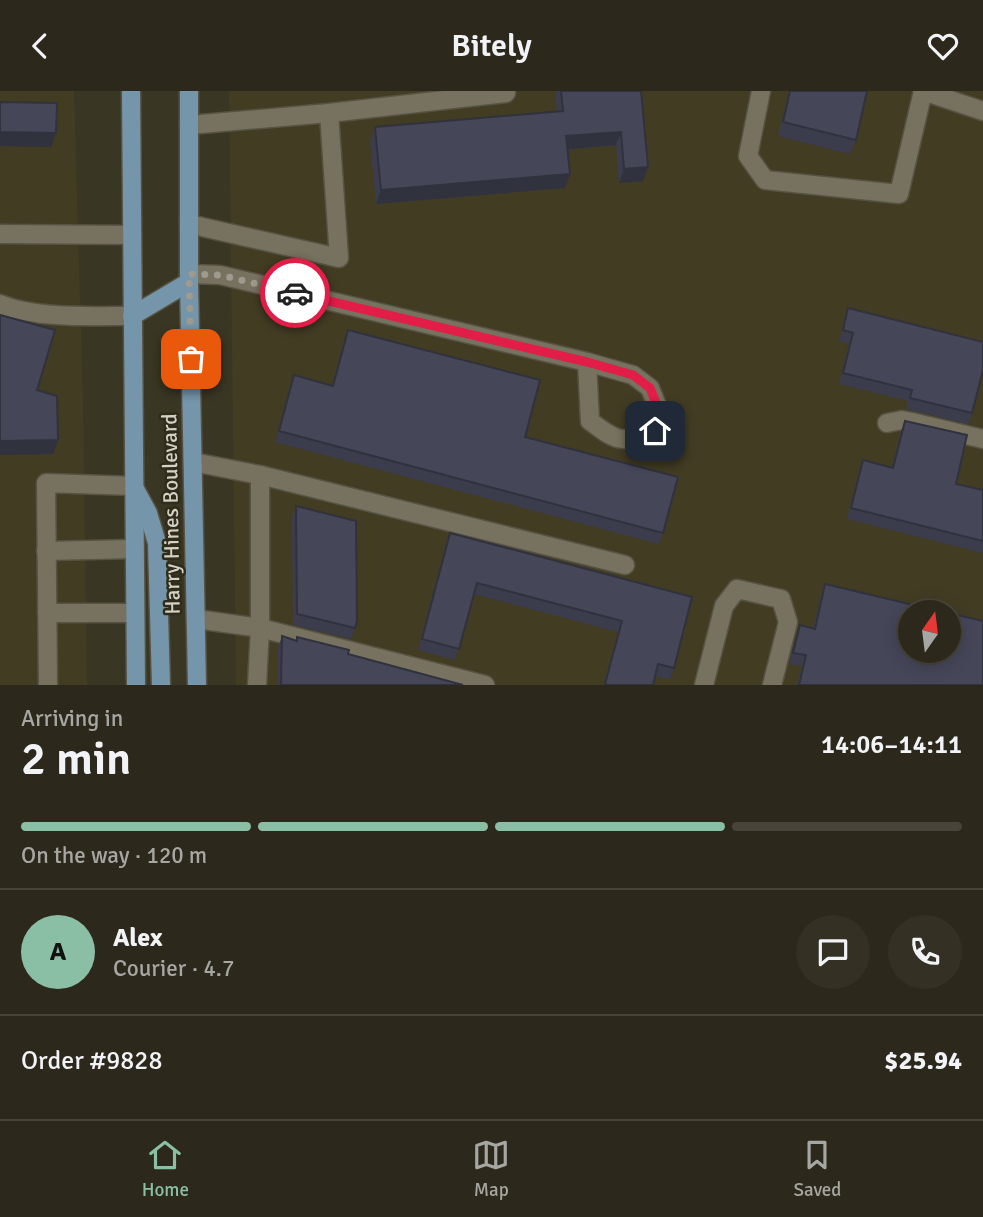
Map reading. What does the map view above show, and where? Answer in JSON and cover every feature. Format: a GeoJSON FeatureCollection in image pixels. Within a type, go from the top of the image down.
{"type":"FeatureCollection","features":[{"type":"Feature","properties":{"kind":"main road","name":"Harry Hines Boulevard"},"geometry":{"type":"LineString","coordinates":[[131,91],[136,685]]}},
{"type":"Feature","properties":{"kind":"main road","name":"Harry Hines Boulevard"},"geometry":{"type":"LineString","coordinates":[[188,91],[197,685]]}},
{"type":"Feature","properties":{"kind":"main road"},"geometry":{"type":"LineString","coordinates":[[132,316],[189,278]]}},
{"type":"Feature","properties":{"kind":"main road"},"geometry":{"type":"LineString","coordinates":[[133,486],[148,513],[157,543],[161,685]]}},
{"type":"Feature","properties":{"kind":"lane"},"geometry":{"type":"LineString","coordinates":[[761,91],[748,156],[765,180],[899,194],[923,91],[983,111]]}},
{"type":"Feature","properties":{"kind":"lane"},"geometry":{"type":"LineString","coordinates":[[189,125],[329,113],[506,93]]}},
{"type":"Feature","properties":{"kind":"lane"},"geometry":{"type":"LineString","coordinates":[[189,223],[339,258],[329,113]]}},
{"type":"Feature","properties":{"kind":"lane"},"geometry":{"type":"LineString","coordinates":[[0,234],[132,235]]}},
{"type":"Feature","properties":{"kind":"lane"},"geometry":{"type":"LineString","coordinates":[[189,278],[220,275],[587,362],[633,375],[650,388],[660,413],[655,431],[635,439],[612,437],[590,421],[587,362]]}},
{"type":"Feature","properties":{"kind":"lane"},"geometry":{"type":"LineString","coordinates":[[0,304],[11,309],[68,316],[132,316]]}},
{"type":"Feature","properties":{"kind":"lane"},"geometry":{"type":"LineString","coordinates":[[887,423],[902,420],[983,439]]}},
{"type":"Feature","properties":{"kind":"lane"},"geometry":{"type":"LineString","coordinates":[[193,462],[260,475],[625,565]]}},
{"type":"Feature","properties":{"kind":"lane"},"geometry":{"type":"LineString","coordinates":[[257,685],[260,628],[260,475]]}},
{"type":"Feature","properties":{"kind":"lane"},"geometry":{"type":"LineString","coordinates":[[48,685],[46,482],[133,486]]}},
{"type":"Feature","properties":{"kind":"lane"},"geometry":{"type":"LineString","coordinates":[[46,551],[134,549]]}},
{"type":"Feature","properties":{"kind":"lane"},"geometry":{"type":"LineString","coordinates":[[704,685],[724,606],[737,589],[782,599],[788,622],[772,685]]}},
{"type":"Feature","properties":{"kind":"lane"},"geometry":{"type":"LineString","coordinates":[[47,613],[135,613]]}},
{"type":"Feature","properties":{"kind":"lane"},"geometry":{"type":"LineString","coordinates":[[196,619],[260,628],[485,685]]}},
{"type":"Feature","properties":{"kind":"shaded area"},"geometry":{"type":"Polygon","coordinates":[[[0,91],[74,91],[83,402],[87,685],[0,685],[0,91]]]}},
{"type":"Feature","properties":{"kind":"shaded area"},"geometry":{"type":"Polygon","coordinates":[[[229,91],[983,91],[983,685],[236,685],[229,91]]]}},
{"type":"Feature","properties":{"kind":"building"},"geometry":{"type":"Polygon","coordinates":[[[561,91],[641,91],[648,167],[624,169],[621,132],[566,136],[570,174],[381,190],[375,127],[563,111],[561,91]]]}},
{"type":"Feature","properties":{"kind":"building"},"geometry":{"type":"Polygon","coordinates":[[[790,91],[867,91],[856,140],[783,122],[790,91]]]}},
{"type":"Feature","properties":{"kind":"building"},"geometry":{"type":"Polygon","coordinates":[[[0,102],[57,103],[56,133],[0,132],[0,102]]]}},
{"type":"Feature","properties":{"kind":"building"},"geometry":{"type":"Polygon","coordinates":[[[848,308],[983,342],[983,370],[972,413],[910,398],[912,390],[843,373],[853,333],[843,330],[848,308]]]}},
{"type":"Feature","properties":{"kind":"building"},"geometry":{"type":"Polygon","coordinates":[[[0,315],[55,330],[37,390],[57,396],[58,440],[0,441],[0,315]]]}},
{"type":"Feature","properties":{"kind":"building"},"geometry":{"type":"Polygon","coordinates":[[[348,330],[540,380],[525,437],[678,477],[663,533],[279,431],[294,375],[333,386],[348,330]]]}},
{"type":"Feature","properties":{"kind":"building"},"geometry":{"type":"Polygon","coordinates":[[[905,421],[967,435],[956,484],[983,490],[983,541],[851,508],[863,460],[893,468],[905,421]]]}},
{"type":"Feature","properties":{"kind":"building"},"geometry":{"type":"Polygon","coordinates":[[[296,506],[356,521],[355,628],[297,614],[296,506]]]}},
{"type":"Feature","properties":{"kind":"building"},"geometry":{"type":"Polygon","coordinates":[[[450,533],[692,597],[674,668],[658,664],[653,685],[605,684],[622,621],[477,583],[459,649],[422,639],[450,533]]]}},
{"type":"Feature","properties":{"kind":"building"},"geometry":{"type":"Polygon","coordinates":[[[825,584],[898,601],[898,663],[961,663],[961,616],[983,621],[983,685],[799,685],[806,655],[793,653],[800,625],[815,629],[825,584]]]}},
{"type":"Feature","properties":{"kind":"building"},"geometry":{"type":"Polygon","coordinates":[[[282,636],[349,650],[348,654],[463,685],[281,685],[282,636]]]}},
{"type":"Feature","properties":{"kind":"way so far"},"geometry":{"type":"LineString","coordinates":[[191,359],[189,274],[220,275],[295,293]]}},
{"type":"Feature","properties":{"kind":"route"},"geometry":{"type":"LineString","coordinates":[[295,293],[633,375],[650,388],[660,413],[655,431]]}}]}
